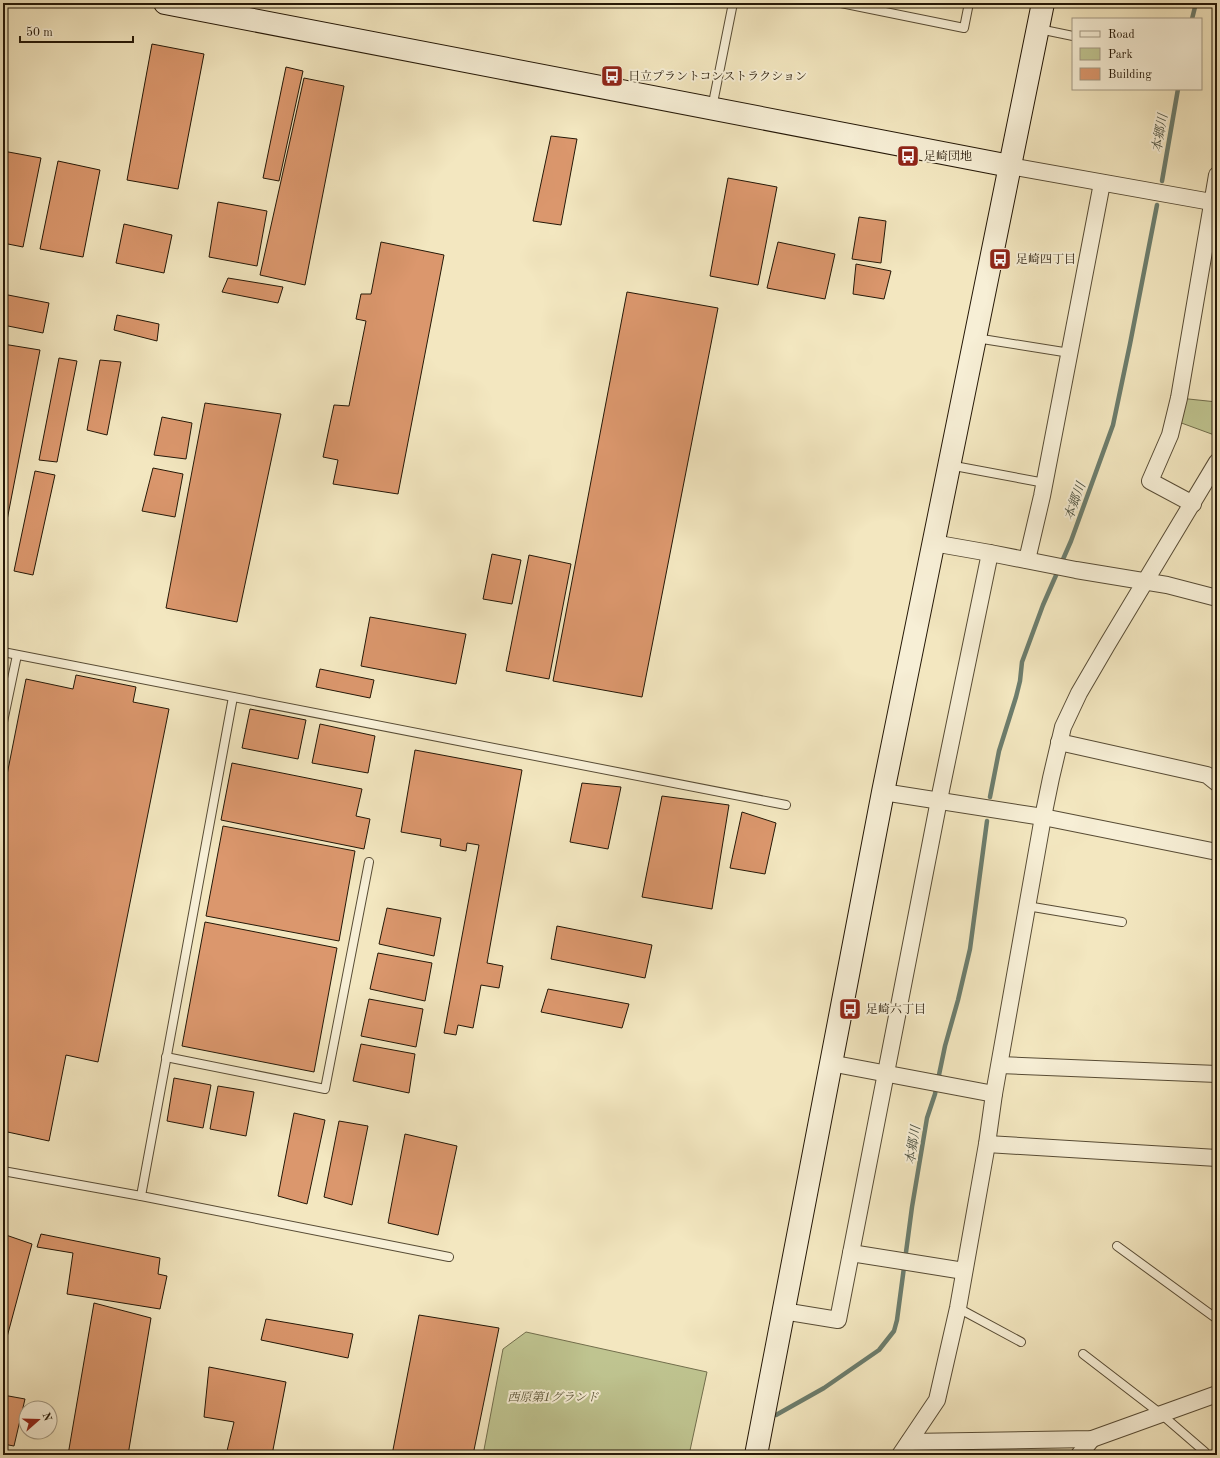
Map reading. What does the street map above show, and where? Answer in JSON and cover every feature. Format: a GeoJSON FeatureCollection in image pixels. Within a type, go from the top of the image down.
{"type":"FeatureCollection","features":[{"type":"Feature","properties":{"kind":"street"},"geometry":{"type":"LineString","coordinates":[[165,3],[1010,166],[1215,203]]}},
{"type":"Feature","properties":{"kind":"street"},"geometry":{"type":"LineString","coordinates":[[756,1455],[782,1311],[932,543],[1043,3]]}},
{"type":"Feature","properties":{"kind":"street"},"geometry":{"type":"LineString","coordinates":[[1193,504],[1150,481],[1170,434],[1179,398],[1215,203],[1217,175]]}},
{"type":"Feature","properties":{"kind":"street"},"geometry":{"type":"LineString","coordinates":[[1027,560],[1045,483],[1102,183]]}},
{"type":"Feature","properties":{"kind":"street"},"geometry":{"type":"LineString","coordinates":[[900,1455],[937,1400],[958,1308],[1043,817],[1063,726],[1079,694],[1217,462]]}},
{"type":"Feature","properties":{"kind":"street"},"geometry":{"type":"LineString","coordinates":[[932,543],[1076,570],[1167,585],[1217,598]]}},
{"type":"Feature","properties":{"kind":"street"},"geometry":{"type":"LineString","coordinates":[[782,1311],[838,1320],[939,800],[990,553]]}},
{"type":"Feature","properties":{"kind":"street"},"geometry":{"type":"LineString","coordinates":[[1059,742],[1207,775],[1217,783]]}},
{"type":"Feature","properties":{"kind":"street"},"geometry":{"type":"LineString","coordinates":[[883,792],[1043,817],[1217,852]]}},
{"type":"Feature","properties":{"kind":"street"},"geometry":{"type":"LineString","coordinates":[[830,1063],[994,1094]]}},
{"type":"Feature","properties":{"kind":"street"},"geometry":{"type":"LineString","coordinates":[[1000,1065],[1217,1074]]}},
{"type":"Feature","properties":{"kind":"street"},"geometry":{"type":"LineString","coordinates":[[987,1144],[1217,1158]]}},
{"type":"Feature","properties":{"kind":"street"},"geometry":{"type":"LineString","coordinates":[[851,1252],[964,1271]]}},
{"type":"Feature","properties":{"kind":"street"},"geometry":{"type":"LineString","coordinates":[[909,1442],[1092,1439],[1217,1394]]}},
{"type":"Feature","properties":{"kind":"street"},"geometry":{"type":"LineString","coordinates":[[1079,1455],[1092,1439]]}},
{"type":"Feature","properties":{"kind":"lane"},"geometry":{"type":"LineString","coordinates":[[712,108],[733,3]]}},
{"type":"Feature","properties":{"kind":"lane"},"geometry":{"type":"LineString","coordinates":[[841,3],[964,28],[969,3]]}},
{"type":"Feature","properties":{"kind":"lane"},"geometry":{"type":"LineString","coordinates":[[1038,29],[1072,36]]}},
{"type":"Feature","properties":{"kind":"lane"},"geometry":{"type":"LineString","coordinates":[[975,338],[1070,353]]}},
{"type":"Feature","properties":{"kind":"lane"},"geometry":{"type":"LineString","coordinates":[[948,465],[1045,483]]}},
{"type":"Feature","properties":{"kind":"lane"},"geometry":{"type":"LineString","coordinates":[[3,652],[786,805]]}},
{"type":"Feature","properties":{"kind":"lane"},"geometry":{"type":"LineString","coordinates":[[3,722],[17,655]]}},
{"type":"Feature","properties":{"kind":"lane"},"geometry":{"type":"LineString","coordinates":[[141,1196],[233,697]]}},
{"type":"Feature","properties":{"kind":"lane"},"geometry":{"type":"LineString","coordinates":[[166,1057],[326,1089],[369,862]]}},
{"type":"Feature","properties":{"kind":"lane"},"geometry":{"type":"LineString","coordinates":[[1027,906],[1122,922]]}},
{"type":"Feature","properties":{"kind":"lane"},"geometry":{"type":"LineString","coordinates":[[3,1171],[141,1196],[449,1257]]}},
{"type":"Feature","properties":{"kind":"lane"},"geometry":{"type":"LineString","coordinates":[[1117,1246],[1217,1319]]}},
{"type":"Feature","properties":{"kind":"lane"},"geometry":{"type":"LineString","coordinates":[[958,1308],[1021,1342]]}},
{"type":"Feature","properties":{"kind":"lane"},"geometry":{"type":"LineString","coordinates":[[1083,1354],[1161,1414],[1205,1452]]}},
{"type":"Feature","properties":{"kind":"green space"},"geometry":{"type":"Polygon","coordinates":[[[1179,398],[1217,402],[1217,436],[1176,421],[1179,398]]]}},
{"type":"Feature","properties":{"kind":"green space","name":"西原第1グランド"},"geometry":{"type":"Polygon","coordinates":[[[526,1332],[707,1372],[689,1455],[483,1455],[503,1349],[526,1332]]]}},
{"type":"Feature","properties":{"kind":"building"},"geometry":{"type":"Polygon","coordinates":[[[152,44],[204,54],[178,189],[127,180],[152,44]]]}},
{"type":"Feature","properties":{"kind":"building"},"geometry":{"type":"Polygon","coordinates":[[[286,67],[303,71],[279,181],[263,178],[286,67]]]}},
{"type":"Feature","properties":{"kind":"building"},"geometry":{"type":"Polygon","coordinates":[[[304,78],[344,86],[305,285],[260,275],[304,78]]]}},
{"type":"Feature","properties":{"kind":"building"},"geometry":{"type":"Polygon","coordinates":[[[551,136],[577,139],[561,225],[533,221],[551,136]]]}},
{"type":"Feature","properties":{"kind":"building"},"geometry":{"type":"Polygon","coordinates":[[[3,151],[41,158],[23,247],[3,243],[3,151]]]}},
{"type":"Feature","properties":{"kind":"building"},"geometry":{"type":"Polygon","coordinates":[[[58,161],[100,170],[83,257],[40,249],[58,161]]]}},
{"type":"Feature","properties":{"kind":"building"},"geometry":{"type":"Polygon","coordinates":[[[728,178],[777,187],[758,285],[710,276],[728,178]]]}},
{"type":"Feature","properties":{"kind":"building"},"geometry":{"type":"Polygon","coordinates":[[[218,202],[267,211],[257,266],[209,257],[218,202]]]}},
{"type":"Feature","properties":{"kind":"building"},"geometry":{"type":"Polygon","coordinates":[[[859,217],[886,221],[881,263],[852,259],[859,217]]]}},
{"type":"Feature","properties":{"kind":"building"},"geometry":{"type":"Polygon","coordinates":[[[124,224],[172,235],[164,273],[116,263],[124,224]]]}},
{"type":"Feature","properties":{"kind":"building"},"geometry":{"type":"Polygon","coordinates":[[[381,242],[444,255],[398,494],[333,484],[338,460],[323,457],[334,405],[349,406],[366,321],[356,319],[361,294],[371,294],[381,242]]]}},
{"type":"Feature","properties":{"kind":"building"},"geometry":{"type":"Polygon","coordinates":[[[778,242],[835,254],[825,299],[767,288],[778,242]]]}},
{"type":"Feature","properties":{"kind":"building"},"geometry":{"type":"Polygon","coordinates":[[[856,264],[891,271],[884,299],[853,294],[856,264]]]}},
{"type":"Feature","properties":{"kind":"building"},"geometry":{"type":"Polygon","coordinates":[[[228,278],[283,287],[278,303],[222,292],[228,278]]]}},
{"type":"Feature","properties":{"kind":"building"},"geometry":{"type":"Polygon","coordinates":[[[627,292],[718,308],[642,697],[553,681],[627,292]]]}},
{"type":"Feature","properties":{"kind":"building"},"geometry":{"type":"Polygon","coordinates":[[[3,294],[49,303],[43,333],[3,325],[3,294]]]}},
{"type":"Feature","properties":{"kind":"building"},"geometry":{"type":"Polygon","coordinates":[[[117,315],[159,324],[157,341],[114,330],[117,315]]]}},
{"type":"Feature","properties":{"kind":"building"},"geometry":{"type":"Polygon","coordinates":[[[3,344],[40,350],[3,541],[3,344]]]}},
{"type":"Feature","properties":{"kind":"building"},"geometry":{"type":"Polygon","coordinates":[[[59,358],[77,361],[57,462],[39,460],[59,358]]]}},
{"type":"Feature","properties":{"kind":"building"},"geometry":{"type":"Polygon","coordinates":[[[100,360],[121,362],[107,435],[87,430],[100,360]]]}},
{"type":"Feature","properties":{"kind":"building"},"geometry":{"type":"Polygon","coordinates":[[[205,403],[281,414],[237,622],[166,608],[205,403]]]}},
{"type":"Feature","properties":{"kind":"building"},"geometry":{"type":"Polygon","coordinates":[[[162,417],[192,423],[186,459],[154,455],[162,417]]]}},
{"type":"Feature","properties":{"kind":"building"},"geometry":{"type":"Polygon","coordinates":[[[153,468],[183,474],[175,517],[142,511],[153,468]]]}},
{"type":"Feature","properties":{"kind":"building"},"geometry":{"type":"Polygon","coordinates":[[[35,471],[55,475],[33,575],[14,571],[35,471]]]}},
{"type":"Feature","properties":{"kind":"building"},"geometry":{"type":"Polygon","coordinates":[[[492,554],[521,560],[512,604],[483,599],[492,554]]]}},
{"type":"Feature","properties":{"kind":"building"},"geometry":{"type":"Polygon","coordinates":[[[529,555],[571,564],[549,679],[506,671],[529,555]]]}},
{"type":"Feature","properties":{"kind":"building"},"geometry":{"type":"Polygon","coordinates":[[[370,617],[466,634],[456,684],[361,666],[370,617]]]}},
{"type":"Feature","properties":{"kind":"building"},"geometry":{"type":"Polygon","coordinates":[[[320,669],[374,680],[370,698],[316,687],[320,669]]]}},
{"type":"Feature","properties":{"kind":"building"},"geometry":{"type":"Polygon","coordinates":[[[76,675],[136,687],[133,702],[169,709],[98,1062],[66,1055],[49,1141],[3,1131],[3,795],[26,679],[73,689],[76,675]]]}},
{"type":"Feature","properties":{"kind":"building"},"geometry":{"type":"Polygon","coordinates":[[[250,709],[306,720],[298,759],[242,748],[250,709]]]}},
{"type":"Feature","properties":{"kind":"building"},"geometry":{"type":"Polygon","coordinates":[[[320,724],[375,736],[368,773],[312,763],[320,724]]]}},
{"type":"Feature","properties":{"kind":"building"},"geometry":{"type":"Polygon","coordinates":[[[415,750],[522,770],[487,963],[503,966],[499,988],[481,985],[473,1028],[458,1025],[456,1035],[444,1033],[479,845],[467,843],[466,851],[440,846],[441,839],[401,832],[415,750]]]}},
{"type":"Feature","properties":{"kind":"building"},"geometry":{"type":"Polygon","coordinates":[[[232,763],[362,789],[356,816],[370,819],[364,849],[221,820],[232,763]]]}},
{"type":"Feature","properties":{"kind":"building"},"geometry":{"type":"Polygon","coordinates":[[[582,783],[621,787],[608,849],[570,842],[582,783]]]}},
{"type":"Feature","properties":{"kind":"building"},"geometry":{"type":"Polygon","coordinates":[[[662,796],[729,805],[712,909],[642,897],[662,796]]]}},
{"type":"Feature","properties":{"kind":"building"},"geometry":{"type":"Polygon","coordinates":[[[742,812],[776,823],[765,874],[730,868],[742,812]]]}},
{"type":"Feature","properties":{"kind":"building"},"geometry":{"type":"Polygon","coordinates":[[[223,826],[355,851],[339,941],[206,916],[223,826]]]}},
{"type":"Feature","properties":{"kind":"building"},"geometry":{"type":"Polygon","coordinates":[[[387,908],[441,918],[434,956],[379,944],[387,908]]]}},
{"type":"Feature","properties":{"kind":"building"},"geometry":{"type":"Polygon","coordinates":[[[205,922],[337,948],[314,1072],[182,1046],[205,922]]]}},
{"type":"Feature","properties":{"kind":"building"},"geometry":{"type":"Polygon","coordinates":[[[557,926],[652,945],[645,978],[551,959],[557,926]]]}},
{"type":"Feature","properties":{"kind":"building"},"geometry":{"type":"Polygon","coordinates":[[[378,953],[432,963],[425,1001],[370,989],[378,953]]]}},
{"type":"Feature","properties":{"kind":"building"},"geometry":{"type":"Polygon","coordinates":[[[548,989],[629,1004],[622,1028],[541,1012],[548,989]]]}},
{"type":"Feature","properties":{"kind":"building"},"geometry":{"type":"Polygon","coordinates":[[[369,999],[423,1009],[416,1047],[361,1036],[369,999]]]}},
{"type":"Feature","properties":{"kind":"building"},"geometry":{"type":"Polygon","coordinates":[[[361,1044],[415,1054],[409,1093],[353,1081],[361,1044]]]}},
{"type":"Feature","properties":{"kind":"building"},"geometry":{"type":"Polygon","coordinates":[[[174,1078],[211,1085],[203,1128],[167,1121],[174,1078]]]}},
{"type":"Feature","properties":{"kind":"building"},"geometry":{"type":"Polygon","coordinates":[[[218,1086],[254,1092],[246,1136],[210,1129],[218,1086]]]}},
{"type":"Feature","properties":{"kind":"building"},"geometry":{"type":"Polygon","coordinates":[[[294,1113],[325,1120],[307,1204],[278,1196],[294,1113]]]}},
{"type":"Feature","properties":{"kind":"building"},"geometry":{"type":"Polygon","coordinates":[[[339,1121],[368,1126],[352,1205],[324,1197],[339,1121]]]}},
{"type":"Feature","properties":{"kind":"building"},"geometry":{"type":"Polygon","coordinates":[[[405,1134],[457,1146],[438,1235],[388,1223],[405,1134]]]}},
{"type":"Feature","properties":{"kind":"building"},"geometry":{"type":"Polygon","coordinates":[[[3,1234],[32,1244],[3,1352],[3,1234]]]}},
{"type":"Feature","properties":{"kind":"building"},"geometry":{"type":"Polygon","coordinates":[[[41,1234],[160,1258],[158,1274],[167,1276],[160,1309],[67,1294],[73,1253],[37,1247],[41,1234]]]}},
{"type":"Feature","properties":{"kind":"building"},"geometry":{"type":"Polygon","coordinates":[[[94,1303],[151,1318],[128,1455],[68,1455],[94,1303]]]}},
{"type":"Feature","properties":{"kind":"building"},"geometry":{"type":"Polygon","coordinates":[[[419,1315],[499,1328],[473,1455],[392,1455],[419,1315]]]}},
{"type":"Feature","properties":{"kind":"building"},"geometry":{"type":"Polygon","coordinates":[[[266,1319],[353,1334],[348,1358],[261,1340],[266,1319]]]}},
{"type":"Feature","properties":{"kind":"building"},"geometry":{"type":"Polygon","coordinates":[[[209,1367],[286,1382],[272,1455],[226,1455],[234,1422],[204,1417],[209,1367]]]}},
{"type":"Feature","properties":{"kind":"building"},"geometry":{"type":"Polygon","coordinates":[[[3,1395],[25,1399],[18,1400],[18,1429],[14,1446],[3,1444],[3,1395]]]}},
{"type":"Feature","properties":{"kind":"waterway","name":"本郷川"},"geometry":{"type":"LineString","coordinates":[[1192,18],[1196,3]]}},
{"type":"Feature","properties":{"kind":"waterway","name":"本郷川"},"geometry":{"type":"LineString","coordinates":[[1162,181],[1178,90]]}},
{"type":"Feature","properties":{"kind":"waterway","name":"本郷川"},"geometry":{"type":"LineString","coordinates":[[990,797],[999,751],[1020,681],[1022,662],[1043,605],[1071,541],[1113,425],[1157,205]]}},
{"type":"Feature","properties":{"kind":"waterway","name":"本郷川"},"geometry":{"type":"LineString","coordinates":[[776,1415],[824,1388],[879,1350],[894,1331],[897,1320],[912,1207],[927,1118],[935,1094],[945,1046],[970,949],[987,821]]}},
{"type":"Feature","properties":{"kind":"place","name":"日立プラントコンストラクション"},"geometry":{"type":"Point","coordinates":[612,76]}},
{"type":"Feature","properties":{"kind":"place","name":"足崎団地"},"geometry":{"type":"Point","coordinates":[908,156]}},
{"type":"Feature","properties":{"kind":"place","name":"足崎四丁目"},"geometry":{"type":"Point","coordinates":[1000,259]}},
{"type":"Feature","properties":{"kind":"place","name":"足崎六丁目"},"geometry":{"type":"Point","coordinates":[850,1009]}}]}
